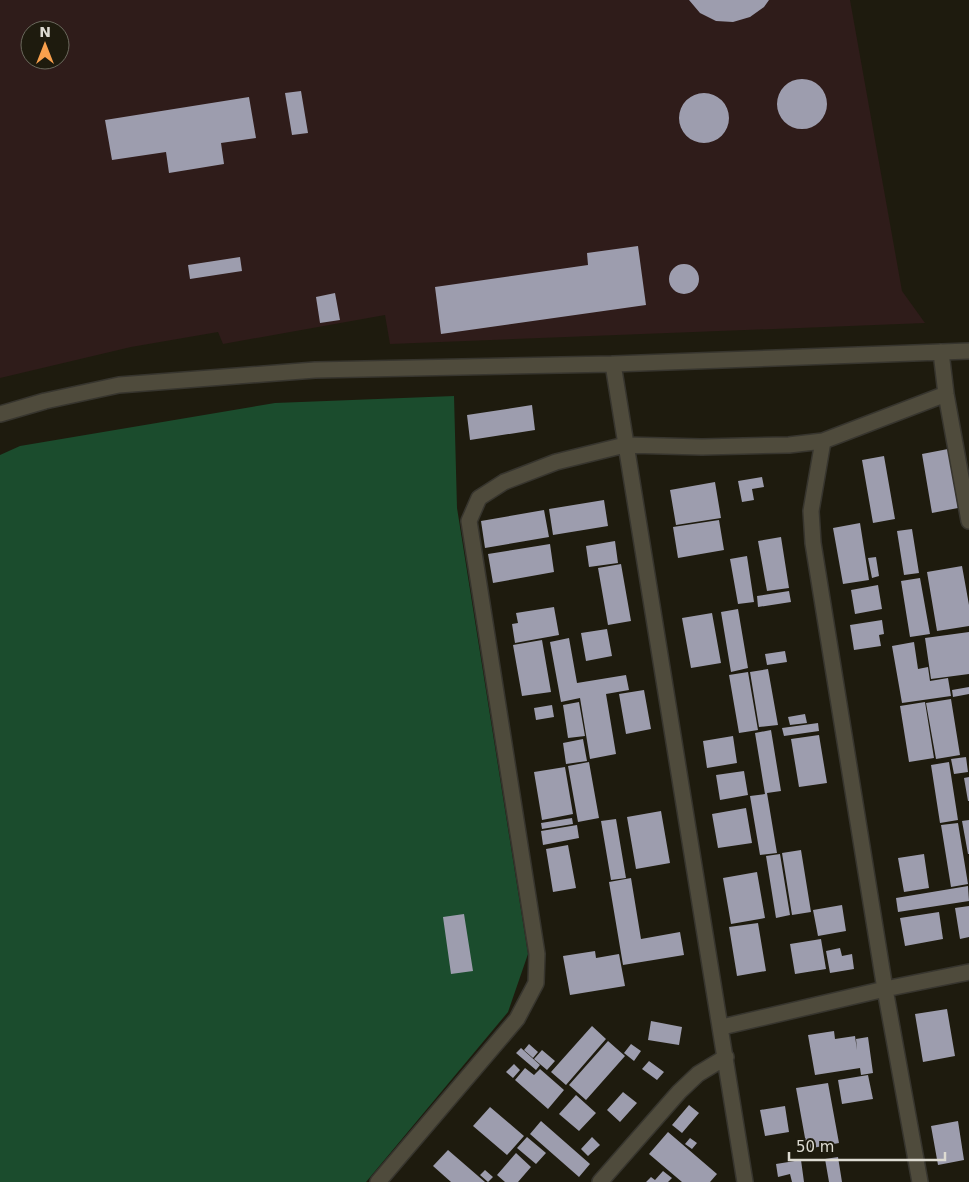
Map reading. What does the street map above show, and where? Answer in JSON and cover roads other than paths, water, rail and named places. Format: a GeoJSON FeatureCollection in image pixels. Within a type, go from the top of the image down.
{"type":"FeatureCollection","features":[{"type":"Feature","properties":{"kind":"street"},"geometry":{"type":"LineString","coordinates":[[0,414],[45,401],[119,385],[356,368],[613,364],[969,351]]}},
{"type":"Feature","properties":{"kind":"street"},"geometry":{"type":"LineString","coordinates":[[941,352],[946,394],[969,521]]}},
{"type":"Feature","properties":{"kind":"street"},"geometry":{"type":"LineString","coordinates":[[613,364],[722,1027],[745,1182]]}},
{"type":"Feature","properties":{"kind":"street"},"geometry":{"type":"LineString","coordinates":[[378,1182],[517,1019],[536,983],[538,954],[469,521],[479,498],[504,482],[556,462],[625,445],[702,447],[823,441],[946,394]]}},
{"type":"Feature","properties":{"kind":"street"},"geometry":{"type":"LineString","coordinates":[[823,441],[811,511],[813,543],[885,989],[920,1182]]}},
{"type":"Feature","properties":{"kind":"street"},"geometry":{"type":"LineString","coordinates":[[722,1027],[885,989],[969,972]]}},
{"type":"Feature","properties":{"kind":"street"},"geometry":{"type":"LineString","coordinates":[[600,1182],[679,1092],[698,1074],[726,1057]]}}]}
